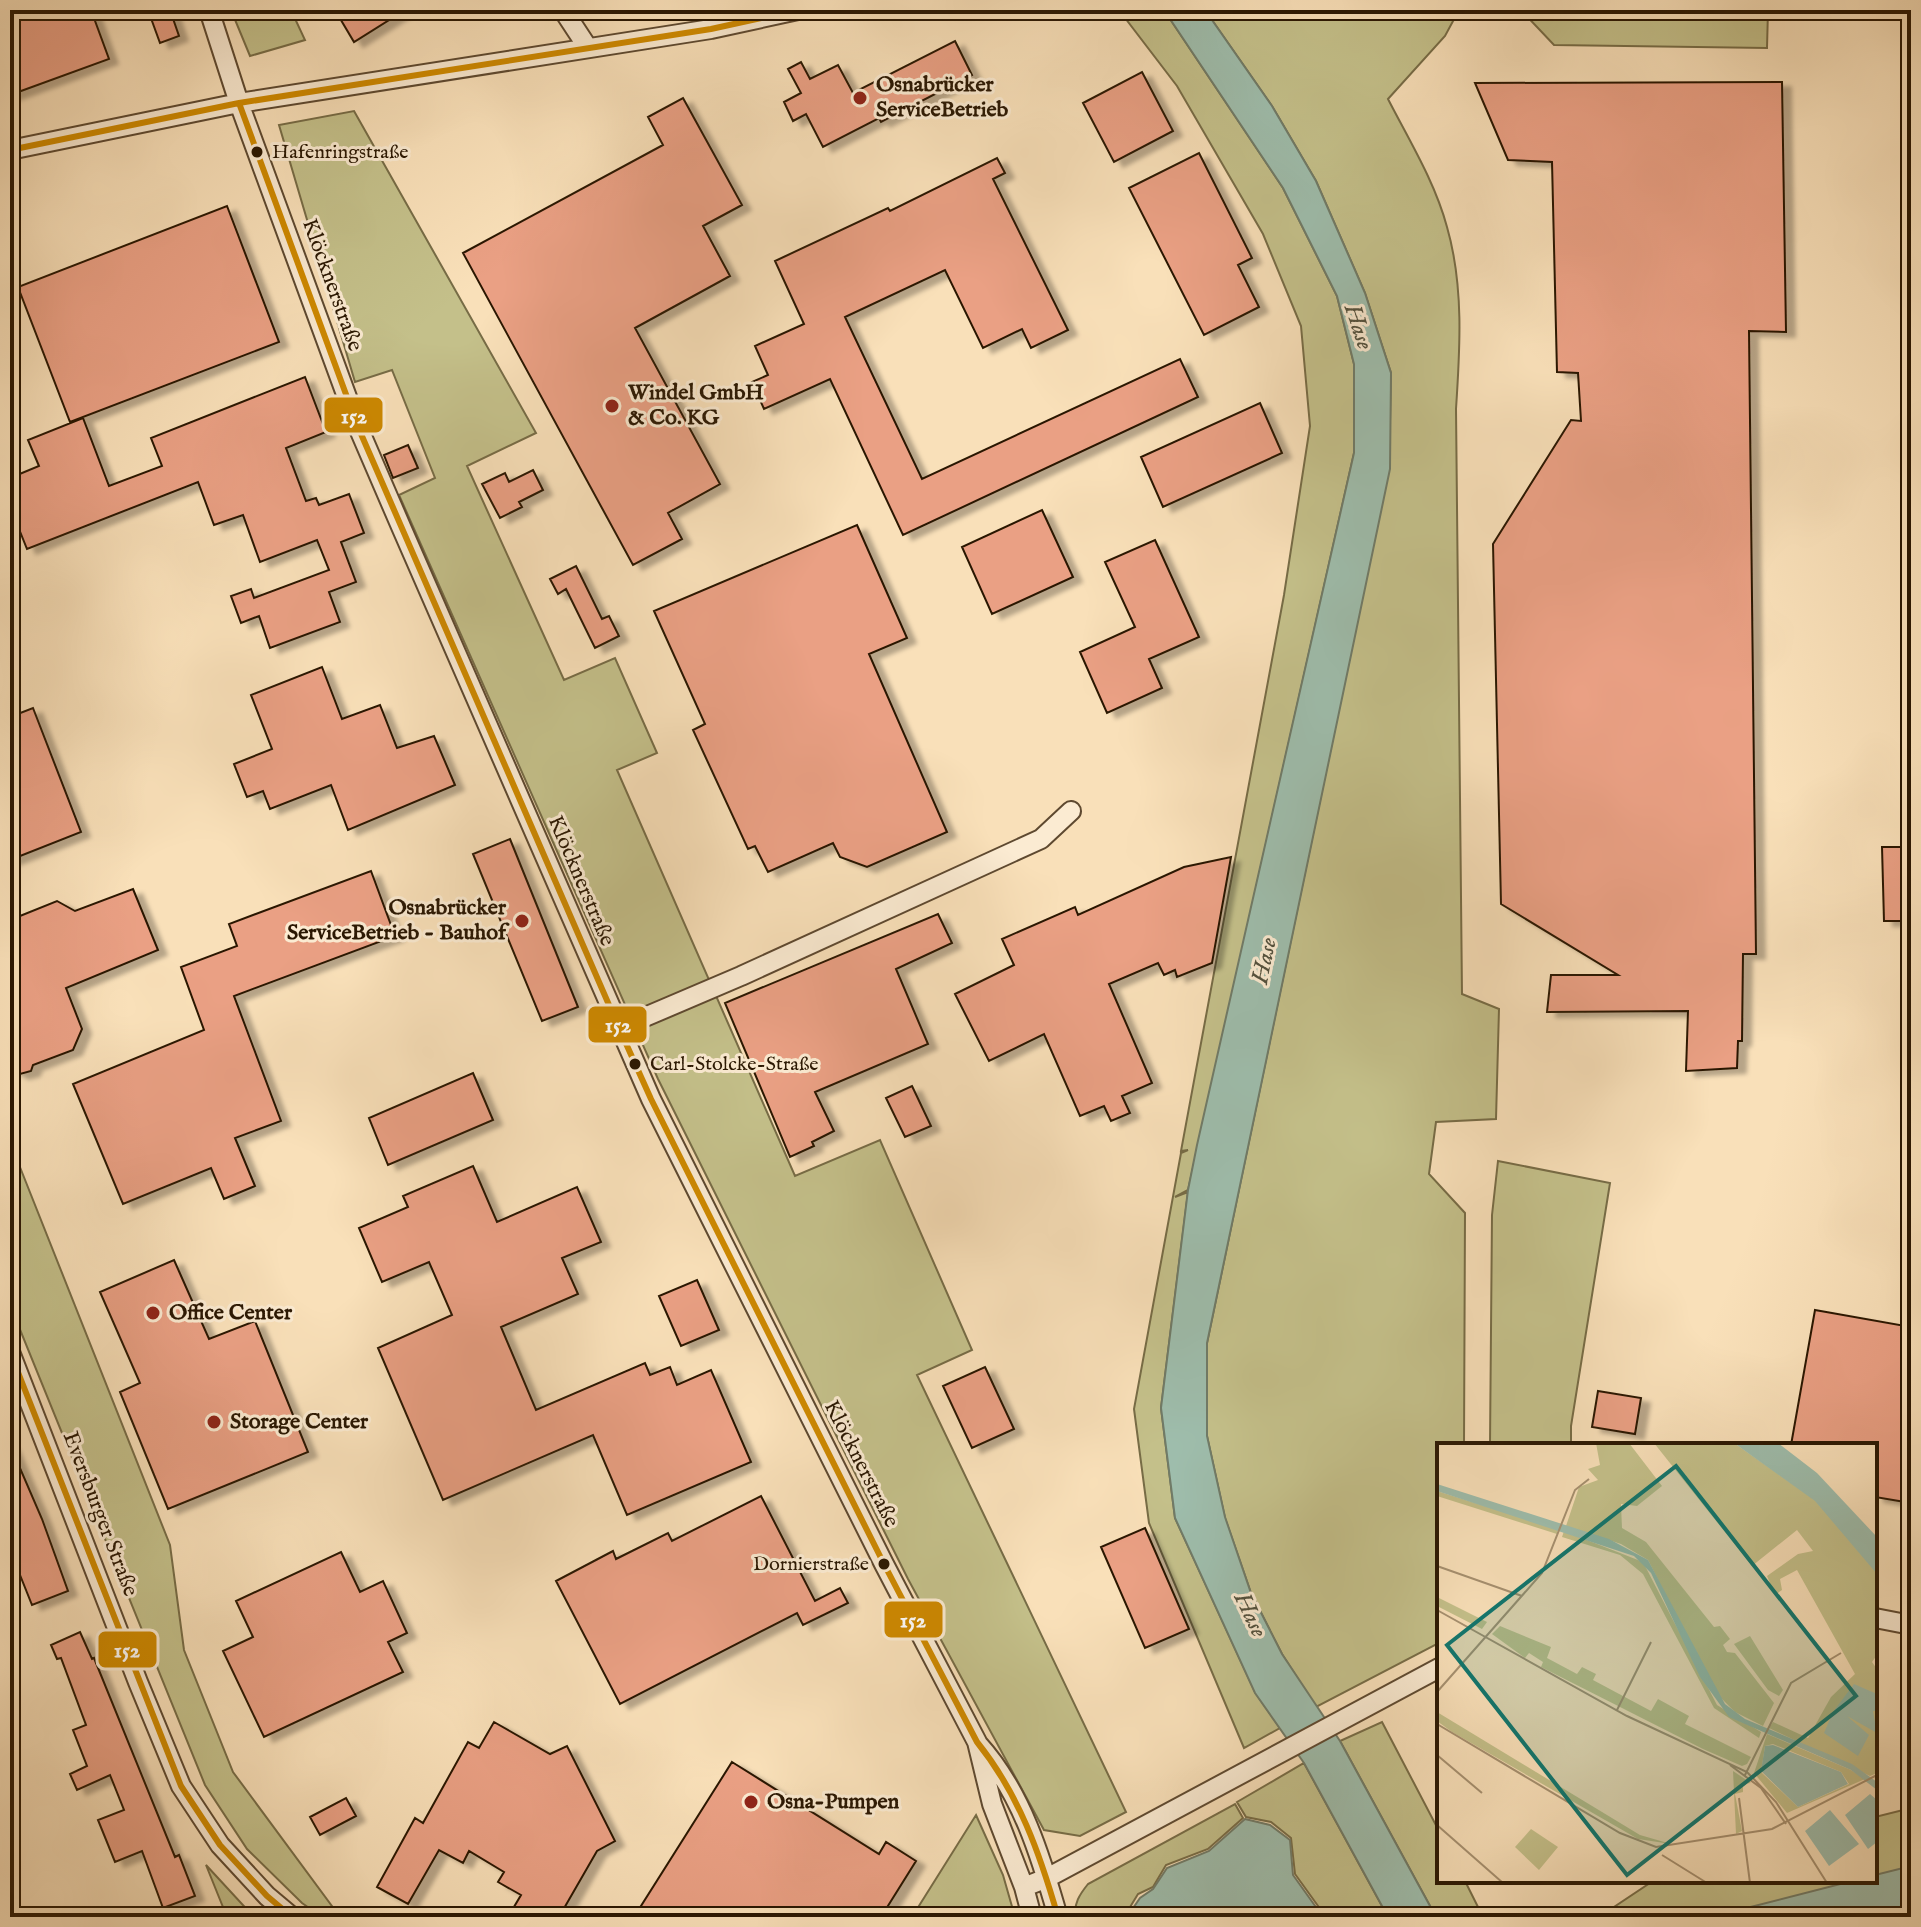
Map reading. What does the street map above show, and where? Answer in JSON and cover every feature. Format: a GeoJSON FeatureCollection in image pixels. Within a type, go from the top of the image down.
{"type":"FeatureCollection","features":[{"type":"Feature","properties":{"kind":"street","name":"Klöcknerstraße"},"geometry":{"type":"LineString","coordinates":[[209,10],[239,103],[358,427],[619,1028],[651,1099],[812,1422],[977,1742],[995,1763],[1022,1813],[1058,1917]]}},
{"type":"Feature","properties":{"kind":"street"},"geometry":{"type":"LineString","coordinates":[[563,10],[588,48]]}},
{"type":"Feature","properties":{"kind":"street"},"geometry":{"type":"LineString","coordinates":[[10,150],[239,103],[711,29],[798,10]]}},
{"type":"Feature","properties":{"kind":"street"},"geometry":{"type":"LineString","coordinates":[[619,1028],[741,976],[1041,839],[1071,811]]}},
{"type":"Feature","properties":{"kind":"street","name":"Eversburger Straße"},"geometry":{"type":"LineString","coordinates":[[10,1352],[181,1786],[220,1845],[267,1896],[292,1917]]}},
{"type":"Feature","properties":{"kind":"street"},"geometry":{"type":"LineString","coordinates":[[1877,1618],[1911,1625]]}},
{"type":"Feature","properties":{"kind":"street"},"geometry":{"type":"LineString","coordinates":[[1024,1887],[1047,1878],[1437,1669]]}},
{"type":"Feature","properties":{"kind":"street","name":"Klöcknerstraße"},"geometry":{"type":"LineString","coordinates":[[977,1742],[992,1804],[1024,1887],[1032,1917]]}},
{"type":"Feature","properties":{"kind":"shaded area"},"geometry":{"type":"Polygon","coordinates":[[[231,10],[291,10],[305,40],[250,56],[231,10]]]}},
{"type":"Feature","properties":{"kind":"shaded area"},"geometry":{"type":"Polygon","coordinates":[[[1119,10],[1164,10],[1283,188],[1337,296],[1354,364],[1354,453],[1188,1190],[1175,1197],[1188,1192],[1161,1408],[1175,1518],[1255,1692],[1280,1728],[1244,1748],[1149,1523],[1134,1409],[1181,1153],[1188,1150],[1181,1151],[1284,595],[1310,426],[1301,326],[1263,234],[1177,86],[1119,10]]]}},
{"type":"Feature","properties":{"kind":"shaded area"},"geometry":{"type":"Polygon","coordinates":[[[1205,10],[1459,10],[1445,36],[1388,99],[1436,194],[1447,227],[1456,272],[1459,318],[1456,409],[1462,994],[1499,1009],[1496,1119],[1436,1122],[1429,1174],[1465,1213],[1464,1443],[1437,1443],[1437,1644],[1316,1707],[1282,1654],[1251,1593],[1225,1518],[1207,1436],[1207,1343],[1389,469],[1391,373],[1365,293],[1316,181],[1272,106],[1205,10]]]}},
{"type":"Feature","properties":{"kind":"shaded area"},"geometry":{"type":"Polygon","coordinates":[[[1521,10],[1768,10],[1767,48],[1554,45],[1521,10]]]}},
{"type":"Feature","properties":{"kind":"shaded area"},"geometry":{"type":"Polygon","coordinates":[[[1901,10],[1911,10],[1911,827],[1905,827],[1901,10]]]}},
{"type":"Feature","properties":{"kind":"shaded area"},"geometry":{"type":"Polygon","coordinates":[[[354,111],[536,433],[467,466],[564,680],[615,658],[657,753],[617,770],[795,1176],[880,1140],[972,1350],[917,1375],[1126,1812],[1080,1836],[1044,1830],[908,1579],[658,1079],[399,495],[435,478],[392,370],[355,382],[279,125],[354,111]]]}},
{"type":"Feature","properties":{"kind":"shaded area"},"geometry":{"type":"Polygon","coordinates":[[[10,1142],[170,1545],[184,1650],[233,1772],[340,1917],[322,1917],[302,1903],[247,1849],[205,1785],[10,1305],[10,1142]]]}},
{"type":"Feature","properties":{"kind":"shaded area"},"geometry":{"type":"Polygon","coordinates":[[[1498,1161],[1610,1183],[1571,1426],[1571,1443],[1490,1443],[1492,1215],[1498,1161]]]}},
{"type":"Feature","properties":{"kind":"shaded area"},"geometry":{"type":"Polygon","coordinates":[[[1382,1722],[1437,1827],[1437,1883],[1466,1883],[1483,1917],[1436,1917],[1340,1741],[1382,1722]]]}},
{"type":"Feature","properties":{"kind":"shaded area"},"geometry":{"type":"Polygon","coordinates":[[[1304,1763],[1388,1917],[1326,1917],[1295,1874],[1291,1838],[1271,1822],[1246,1817],[1237,1802],[1304,1763]]]}},
{"type":"Feature","properties":{"kind":"shaded area"},"geometry":{"type":"Polygon","coordinates":[[[1235,1804],[1243,1818],[1208,1849],[1166,1865],[1153,1887],[1138,1894],[1124,1917],[1076,1917],[1076,1903],[1088,1884],[1235,1804]]]}},
{"type":"Feature","properties":{"kind":"shaded area"},"geometry":{"type":"Polygon","coordinates":[[[1911,1808],[1911,1917],[1599,1917],[1650,1883],[1877,1883],[1877,1816],[1911,1808]]]}},
{"type":"Feature","properties":{"kind":"shaded area"},"geometry":{"type":"Polygon","coordinates":[[[976,1815],[1003,1875],[1015,1917],[912,1917],[976,1815]]]}},
{"type":"Feature","properties":{"kind":"shaded area"},"geometry":{"type":"Polygon","coordinates":[[[206,1865],[254,1917],[227,1917],[206,1865]]]}},
{"type":"Feature","properties":{"kind":"water","name":"Hase"},"geometry":{"type":"Polygon","coordinates":[[[1164,10],[1205,10],[1272,106],[1316,181],[1365,293],[1391,373],[1390,469],[1207,1343],[1207,1436],[1225,1517],[1251,1593],[1282,1654],[1340,1741],[1436,1917],[1388,1917],[1304,1763],[1255,1693],[1175,1518],[1161,1408],[1188,1190],[1354,453],[1354,364],[1337,296],[1283,188],[1164,10]]]}},
{"type":"Feature","properties":{"kind":"water"},"geometry":{"type":"Polygon","coordinates":[[[1245,1819],[1270,1825],[1290,1840],[1293,1875],[1323,1917],[1127,1917],[1140,1898],[1153,1889],[1167,1868],[1209,1851],[1245,1819]]]}},
{"type":"Feature","properties":{"kind":"water"},"geometry":{"type":"Polygon","coordinates":[[[1911,1866],[1911,1917],[1726,1917],[1735,1911],[1844,1883],[1877,1883],[1877,1874],[1911,1866]]]}},
{"type":"Feature","properties":{"kind":"building"},"geometry":{"type":"Polygon","coordinates":[[[10,10],[91,10],[109,59],[10,95],[10,10]]]}},
{"type":"Feature","properties":{"kind":"building"},"geometry":{"type":"Polygon","coordinates":[[[148,10],[170,10],[179,36],[160,43],[148,10]]]}},
{"type":"Feature","properties":{"kind":"building"},"geometry":{"type":"Polygon","coordinates":[[[335,10],[405,10],[354,42],[335,10]]]}},
{"type":"Feature","properties":{"kind":"building","name":"Osnabrücker ServiceBetrieb"},"geometry":{"type":"Polygon","coordinates":[[[955,41],[972,75],[881,122],[879,118],[823,147],[806,114],[793,121],[784,102],[801,93],[788,69],[801,62],[810,79],[838,65],[853,93],[955,41]]]}},
{"type":"Feature","properties":{"kind":"building"},"geometry":{"type":"Polygon","coordinates":[[[1142,72],[1173,131],[1114,162],[1083,103],[1142,72]]]}},
{"type":"Feature","properties":{"kind":"building"},"geometry":{"type":"Polygon","coordinates":[[[1782,82],[1786,332],[1749,331],[1756,954],[1743,954],[1742,1041],[1738,1041],[1737,1068],[1686,1071],[1688,1011],[1547,1012],[1551,975],[1618,975],[1501,904],[1493,544],[1571,420],[1581,421],[1578,373],[1557,372],[1552,162],[1508,160],[1475,83],[1782,82]]]}},
{"type":"Feature","properties":{"kind":"building","name":"Windel GmbH & Co. KG"},"geometry":{"type":"Polygon","coordinates":[[[683,98],[742,205],[703,226],[730,276],[635,328],[720,484],[668,513],[682,539],[633,565],[463,253],[663,145],[648,117],[683,98]]]}},
{"type":"Feature","properties":{"kind":"building"},"geometry":{"type":"Polygon","coordinates":[[[1199,153],[1252,258],[1238,265],[1259,307],[1204,335],[1129,188],[1199,153]]]}},
{"type":"Feature","properties":{"kind":"building"},"geometry":{"type":"Polygon","coordinates":[[[997,158],[1005,173],[993,179],[1068,330],[1031,348],[1022,329],[983,348],[945,270],[845,317],[922,479],[1180,359],[1198,397],[903,535],[830,379],[764,409],[752,382],[768,375],[755,346],[804,324],[775,261],[888,208],[890,211],[997,158]]]}},
{"type":"Feature","properties":{"kind":"building"},"geometry":{"type":"Polygon","coordinates":[[[227,206],[279,342],[70,422],[18,287],[227,206]]]}},
{"type":"Feature","properties":{"kind":"building"},"geometry":{"type":"Polygon","coordinates":[[[305,377],[326,432],[286,448],[306,501],[316,498],[319,505],[349,494],[364,533],[341,542],[356,582],[329,592],[340,622],[270,648],[259,616],[241,623],[231,596],[251,589],[254,598],[329,570],[317,540],[260,562],[243,515],[214,525],[198,482],[27,549],[17,524],[10,527],[10,478],[39,466],[28,440],[83,418],[109,486],[162,466],[151,438],[305,377]]]}},
{"type":"Feature","properties":{"kind":"building"},"geometry":{"type":"Polygon","coordinates":[[[1260,403],[1282,453],[1163,507],[1141,457],[1260,403]]]}},
{"type":"Feature","properties":{"kind":"building"},"geometry":{"type":"Polygon","coordinates":[[[408,445],[418,468],[393,478],[384,455],[408,445]]]}},
{"type":"Feature","properties":{"kind":"building"},"geometry":{"type":"Polygon","coordinates":[[[533,470],[543,490],[519,502],[522,507],[500,518],[482,484],[505,473],[509,482],[533,470]]]}},
{"type":"Feature","properties":{"kind":"building"},"geometry":{"type":"Polygon","coordinates":[[[1042,510],[1073,577],[992,614],[962,547],[1042,510]]]}},
{"type":"Feature","properties":{"kind":"building"},"geometry":{"type":"Polygon","coordinates":[[[857,525],[907,638],[869,654],[947,832],[867,867],[840,857],[833,843],[768,872],[755,846],[748,849],[693,730],[705,724],[654,611],[857,525]]]}},
{"type":"Feature","properties":{"kind":"building"},"geometry":{"type":"Polygon","coordinates":[[[1155,540],[1199,637],[1149,659],[1162,688],[1107,713],[1080,652],[1135,627],[1105,562],[1155,540]]]}},
{"type":"Feature","properties":{"kind":"building"},"geometry":{"type":"Polygon","coordinates":[[[576,566],[602,619],[609,616],[619,636],[595,648],[566,589],[558,594],[550,579],[576,566]]]}},
{"type":"Feature","properties":{"kind":"building"},"geometry":{"type":"Polygon","coordinates":[[[322,667],[342,719],[380,705],[397,748],[434,736],[455,785],[348,830],[331,785],[270,809],[263,791],[247,797],[234,764],[272,749],[251,695],[322,667]]]}},
{"type":"Feature","properties":{"kind":"building"},"geometry":{"type":"Polygon","coordinates":[[[33,708],[81,832],[10,860],[10,717],[33,708]]]}},
{"type":"Feature","properties":{"kind":"building","name":"Osnabrücker ServiceBetrieb - Bauhof"},"geometry":{"type":"Polygon","coordinates":[[[510,839],[578,1007],[542,1021],[473,854],[510,839]]]}},
{"type":"Feature","properties":{"kind":"building"},"geometry":{"type":"Polygon","coordinates":[[[1882,847],[1911,847],[1911,921],[1884,921],[1882,847]]]}},
{"type":"Feature","properties":{"kind":"building"},"geometry":{"type":"Polygon","coordinates":[[[1231,857],[1212,963],[1177,977],[1175,970],[1164,975],[1158,963],[1109,984],[1152,1083],[1122,1096],[1130,1113],[1111,1121],[1104,1106],[1080,1116],[1044,1034],[989,1061],[955,994],[1014,965],[1002,939],[1075,907],[1078,915],[1184,867],[1231,857]]]}},
{"type":"Feature","properties":{"kind":"building"},"geometry":{"type":"Polygon","coordinates":[[[371,871],[395,936],[234,996],[281,1121],[235,1138],[255,1186],[224,1199],[211,1168],[123,1204],[73,1084],[204,1030],[181,967],[237,946],[229,924],[371,871]]]}},
{"type":"Feature","properties":{"kind":"building"},"geometry":{"type":"Polygon","coordinates":[[[133,889],[158,950],[66,988],[82,1029],[73,1050],[33,1065],[31,1071],[20,1074],[10,1068],[10,920],[57,901],[75,911],[133,889]]]}},
{"type":"Feature","properties":{"kind":"building"},"geometry":{"type":"Polygon","coordinates":[[[938,914],[952,943],[896,969],[928,1044],[815,1092],[834,1131],[812,1142],[814,1146],[790,1157],[725,1003],[938,914]]]}},
{"type":"Feature","properties":{"kind":"building"},"geometry":{"type":"Polygon","coordinates":[[[473,1073],[493,1120],[388,1165],[369,1118],[473,1073]]]}},
{"type":"Feature","properties":{"kind":"building"},"geometry":{"type":"Polygon","coordinates":[[[912,1086],[931,1126],[905,1137],[886,1098],[912,1086]]]}},
{"type":"Feature","properties":{"kind":"building"},"geometry":{"type":"Polygon","coordinates":[[[473,1166],[497,1222],[577,1187],[601,1242],[562,1258],[578,1294],[501,1327],[536,1410],[645,1363],[650,1375],[670,1367],[677,1385],[711,1370],[751,1462],[627,1515],[593,1435],[443,1500],[378,1348],[452,1315],[429,1262],[382,1282],[359,1228],[408,1207],[403,1196],[473,1166]]]}},
{"type":"Feature","properties":{"kind":"building","name":"Storage Center"},"geometry":{"type":"Polygon","coordinates":[[[174,1260],[209,1339],[255,1321],[308,1452],[168,1509],[120,1392],[140,1383],[100,1292],[174,1260]]]}},
{"type":"Feature","properties":{"kind":"building"},"geometry":{"type":"Polygon","coordinates":[[[697,1280],[719,1330],[681,1346],[659,1296],[697,1280]]]}},
{"type":"Feature","properties":{"kind":"building"},"geometry":{"type":"Polygon","coordinates":[[[1815,1310],[1911,1327],[1911,1503],[1877,1497],[1877,1443],[1791,1443],[1815,1310]]]}},
{"type":"Feature","properties":{"kind":"building"},"geometry":{"type":"Polygon","coordinates":[[[985,1367],[1014,1429],[972,1448],[943,1386],[985,1367]]]}},
{"type":"Feature","properties":{"kind":"building"},"geometry":{"type":"Polygon","coordinates":[[[1598,1391],[1641,1398],[1635,1434],[1592,1427],[1598,1391]]]}},
{"type":"Feature","properties":{"kind":"building"},"geometry":{"type":"Polygon","coordinates":[[[10,1445],[42,1519],[68,1591],[32,1605],[10,1550],[10,1445]]]}},
{"type":"Feature","properties":{"kind":"building"},"geometry":{"type":"Polygon","coordinates":[[[761,1496],[815,1601],[840,1588],[848,1603],[803,1625],[797,1613],[620,1704],[556,1581],[613,1551],[616,1559],[668,1533],[672,1541],[761,1496]]]}},
{"type":"Feature","properties":{"kind":"building"},"geometry":{"type":"Polygon","coordinates":[[[1145,1528],[1189,1629],[1145,1648],[1101,1547],[1145,1528]]]}},
{"type":"Feature","properties":{"kind":"building"},"geometry":{"type":"Polygon","coordinates":[[[341,1552],[360,1592],[383,1581],[407,1633],[388,1642],[403,1672],[264,1737],[223,1651],[253,1637],[236,1601],[341,1552]]]}},
{"type":"Feature","properties":{"kind":"building"},"geometry":{"type":"Polygon","coordinates":[[[80,1632],[94,1658],[175,1857],[179,1855],[195,1896],[163,1908],[142,1851],[115,1862],[98,1820],[124,1810],[110,1775],[77,1790],[70,1774],[87,1766],[73,1730],[86,1725],[61,1658],[57,1659],[51,1645],[80,1632]]]}},
{"type":"Feature","properties":{"kind":"building"},"geometry":{"type":"Polygon","coordinates":[[[494,1722],[550,1754],[567,1746],[615,1841],[597,1851],[559,1917],[508,1917],[521,1895],[498,1882],[504,1872],[469,1851],[463,1863],[439,1850],[408,1904],[377,1887],[415,1818],[423,1823],[468,1742],[479,1748],[494,1722]]]}},
{"type":"Feature","properties":{"kind":"building","name":"Osna-Pumpen"},"geometry":{"type":"Polygon","coordinates":[[[732,1762],[879,1854],[886,1842],[916,1861],[881,1917],[659,1917],[641,1906],[732,1762]]]}},
{"type":"Feature","properties":{"kind":"building"},"geometry":{"type":"Polygon","coordinates":[[[346,1798],[356,1816],[320,1835],[310,1817],[346,1798]]]}},
{"type":"Feature","properties":{"kind":"transit line","name":"152"},"geometry":{"type":"LineString","coordinates":[[10,150],[239,103],[711,29],[798,10]]}},
{"type":"Feature","properties":{"kind":"transit line","name":"152"},"geometry":{"type":"LineString","coordinates":[[239,103],[358,427],[651,1099],[884,1564],[977,1742],[1005,1782],[1016,1804],[1036,1848],[1058,1917]]}},
{"type":"Feature","properties":{"kind":"transit line","name":"152"},"geometry":{"type":"LineString","coordinates":[[10,1352],[181,1786],[220,1845],[267,1896],[292,1917]]}},
{"type":"Feature","properties":{"kind":"place","name":"Osnabrücker ServiceBetrieb"},"geometry":{"type":"Point","coordinates":[860,98]}},
{"type":"Feature","properties":{"kind":"place","name":"Hafenringstraße"},"geometry":{"type":"Point","coordinates":[257,152]}},
{"type":"Feature","properties":{"kind":"place","name":"Windel GmbH & Co. KG"},"geometry":{"type":"Point","coordinates":[612,406]}},
{"type":"Feature","properties":{"kind":"place","name":"Osnabrücker ServiceBetrieb - Bauhof"},"geometry":{"type":"Point","coordinates":[522,921]}},
{"type":"Feature","properties":{"kind":"place","name":"Carl-Stolcke-Straße"},"geometry":{"type":"Point","coordinates":[635,1064]}},
{"type":"Feature","properties":{"kind":"place","name":"Office Center"},"geometry":{"type":"Point","coordinates":[153,1313]}},
{"type":"Feature","properties":{"kind":"place","name":"Storage Center"},"geometry":{"type":"Point","coordinates":[214,1422]}},
{"type":"Feature","properties":{"kind":"place","name":"Dornierstraße"},"geometry":{"type":"Point","coordinates":[884,1564]}},
{"type":"Feature","properties":{"kind":"place","name":"Osna-Pumpen"},"geometry":{"type":"Point","coordinates":[751,1802]}}]}
